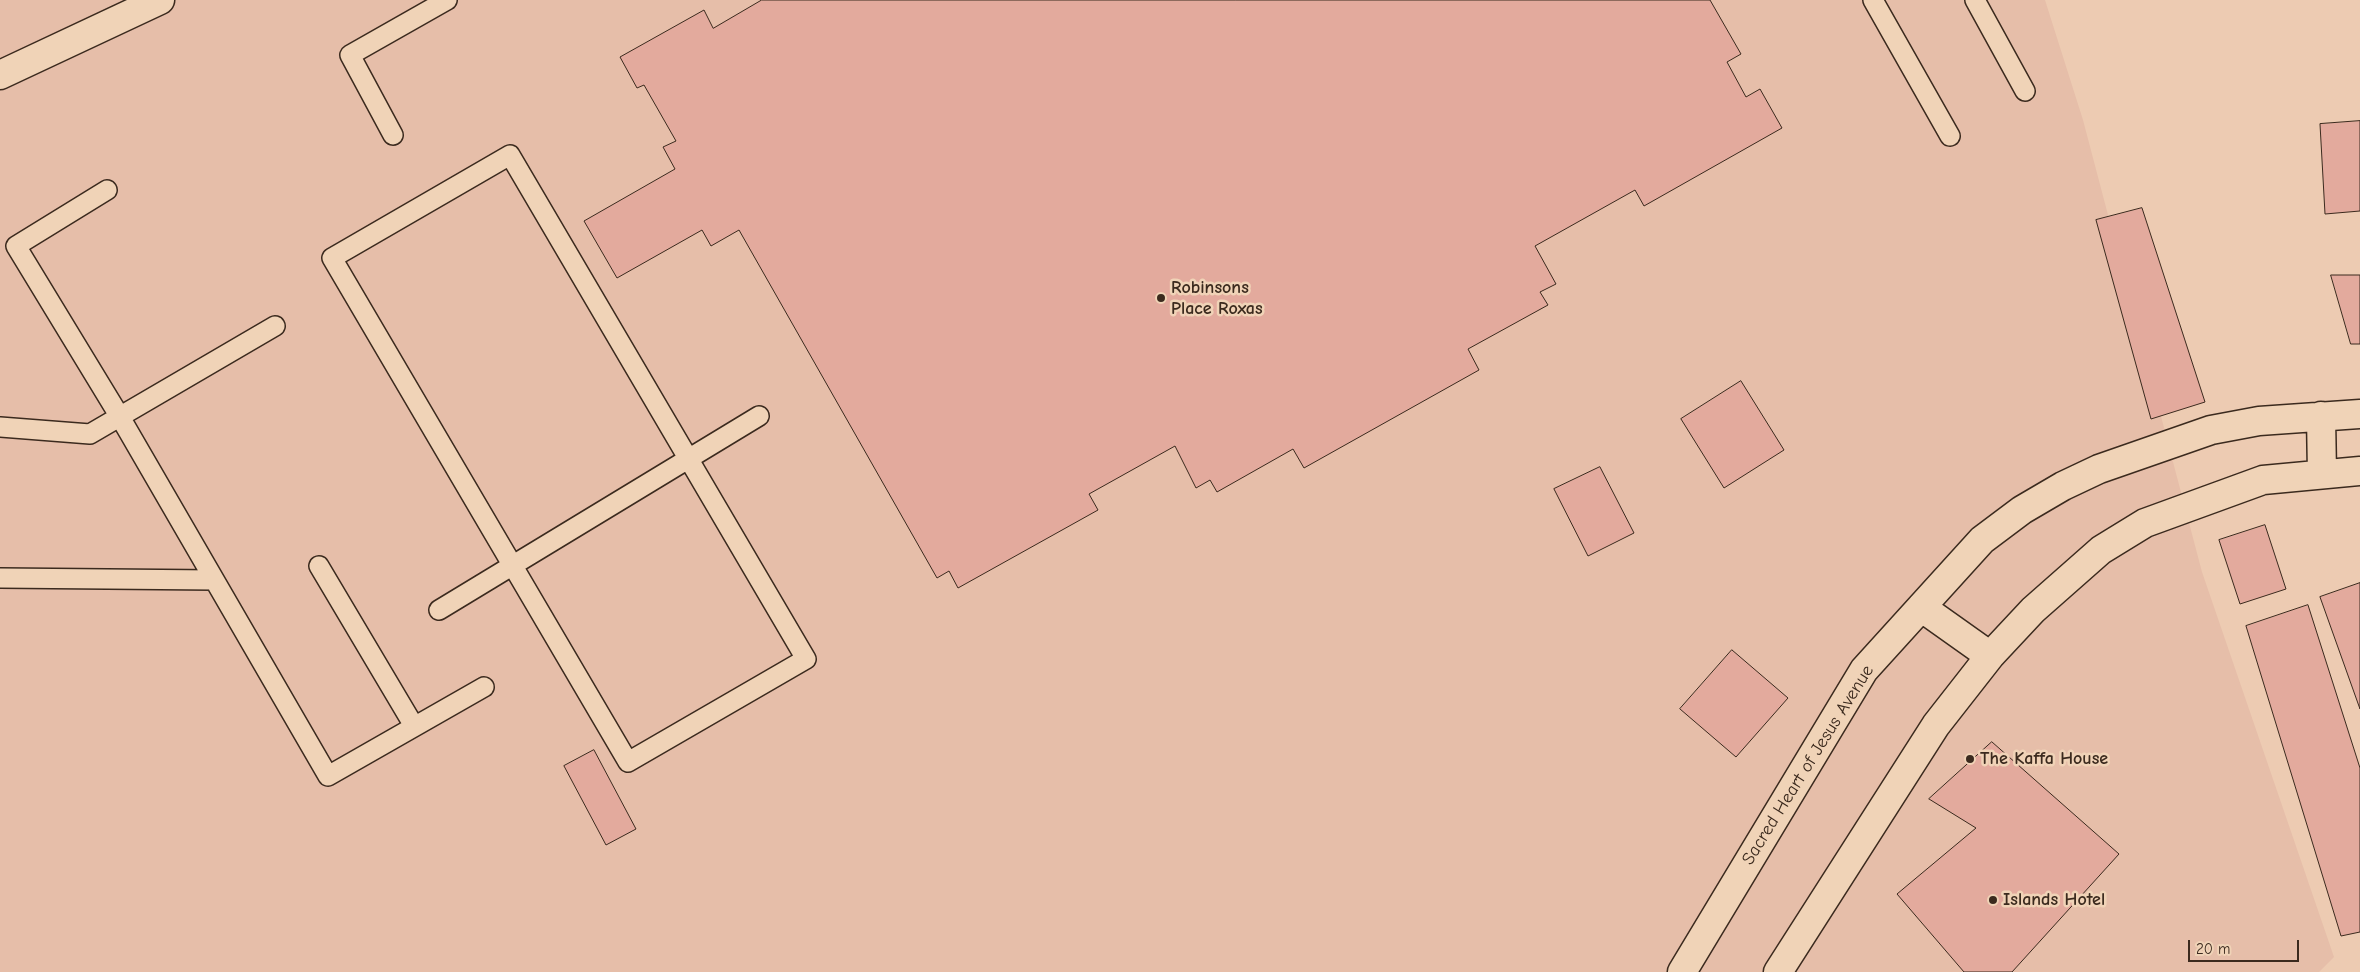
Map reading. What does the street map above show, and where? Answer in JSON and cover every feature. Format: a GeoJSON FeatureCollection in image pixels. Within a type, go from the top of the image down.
{"type":"FeatureCollection","features":[{"type":"Feature","properties":{"kind":"main road"},"geometry":{"type":"LineString","coordinates":[[0,75],[160,0]]}},
{"type":"Feature","properties":{"kind":"main road","name":"Sacred Heart of Jesus Avenue"},"geometry":{"type":"LineString","coordinates":[[1682,972],[1864,670],[1982,540],[2022,510],[2070,482],[2099,468],[2211,430],[2258,421],[2360,414]]}},
{"type":"Feature","properties":{"kind":"main road"},"geometry":{"type":"LineString","coordinates":[[2321,416],[2322,474]]}},
{"type":"Feature","properties":{"kind":"main road"},"geometry":{"type":"LineString","coordinates":[[1778,972],[1936,725],[1990,656],[2033,610],[2101,550],[2145,523],[2263,480],[2360,471]]}},
{"type":"Feature","properties":{"kind":"main road"},"geometry":{"type":"LineString","coordinates":[[1921,607],[1990,656]]}},
{"type":"Feature","properties":{"kind":"lane"},"geometry":{"type":"LineString","coordinates":[[393,135],[350,55],[447,0]]}},
{"type":"Feature","properties":{"kind":"lane"},"geometry":{"type":"LineString","coordinates":[[1873,0],[1950,136]]}},
{"type":"Feature","properties":{"kind":"lane"},"geometry":{"type":"LineString","coordinates":[[1975,0],[2025,91]]}},
{"type":"Feature","properties":{"kind":"lane"},"geometry":{"type":"LineString","coordinates":[[510,155],[806,659],[628,762],[513,566],[332,258],[510,155]]}},
{"type":"Feature","properties":{"kind":"lane"},"geometry":{"type":"LineString","coordinates":[[107,190],[16,246],[120,417],[328,776],[484,687]]}},
{"type":"Feature","properties":{"kind":"lane"},"geometry":{"type":"LineString","coordinates":[[0,427],[90,434],[275,326]]}},
{"type":"Feature","properties":{"kind":"lane"},"geometry":{"type":"LineString","coordinates":[[440,610],[759,416]]}},
{"type":"Feature","properties":{"kind":"lane"},"geometry":{"type":"LineString","coordinates":[[319,566],[414,726]]}},
{"type":"Feature","properties":{"kind":"lane"},"geometry":{"type":"LineString","coordinates":[[0,578],[214,580]]}},
{"type":"Feature","properties":{"kind":"shaded area"},"geometry":{"type":"Polygon","coordinates":[[[0,0],[2045,0],[2083,120],[2202,572],[2334,957],[2319,972],[0,972],[0,0]]]}},
{"type":"Feature","properties":{"kind":"building","name":"Robinsons Place Roxas"},"geometry":{"type":"Polygon","coordinates":[[[762,0],[1710,0],[1741,54],[1727,62],[1746,97],[1760,89],[1782,128],[1644,206],[1635,190],[1535,246],[1556,284],[1540,292],[1548,305],[1468,349],[1479,370],[1304,468],[1293,449],[1217,492],[1210,480],[1196,488],[1175,446],[1089,494],[1098,510],[958,588],[949,571],[937,578],[739,230],[711,246],[702,230],[617,278],[584,221],[675,169],[663,147],[676,141],[644,85],[637,88],[620,57],[704,10],[713,28],[762,0]]]}},
{"type":"Feature","properties":{"kind":"building"},"geometry":{"type":"Polygon","coordinates":[[[2360,121],[2360,211],[2325,214],[2320,124],[2360,121]]]}},
{"type":"Feature","properties":{"kind":"building"},"geometry":{"type":"Polygon","coordinates":[[[2142,208],[2205,402],[2151,419],[2096,220],[2142,208]]]}},
{"type":"Feature","properties":{"kind":"building"},"geometry":{"type":"Polygon","coordinates":[[[2331,275],[2360,275],[2360,344],[2351,344],[2331,275]]]}},
{"type":"Feature","properties":{"kind":"building"},"geometry":{"type":"Polygon","coordinates":[[[1741,381],[1784,450],[1724,488],[1681,419],[1741,381]]]}},
{"type":"Feature","properties":{"kind":"building"},"geometry":{"type":"Polygon","coordinates":[[[1600,467],[1634,533],[1588,556],[1554,489],[1600,467]]]}},
{"type":"Feature","properties":{"kind":"building"},"geometry":{"type":"Polygon","coordinates":[[[2265,525],[2286,589],[2240,604],[2219,540],[2265,525]]]}},
{"type":"Feature","properties":{"kind":"building"},"geometry":{"type":"Polygon","coordinates":[[[2360,583],[2360,709],[2320,597],[2360,583]]]}},
{"type":"Feature","properties":{"kind":"building"},"geometry":{"type":"Polygon","coordinates":[[[2308,605],[2360,768],[2360,932],[2341,936],[2246,626],[2308,605]]]}},
{"type":"Feature","properties":{"kind":"building"},"geometry":{"type":"Polygon","coordinates":[[[1732,650],[1788,698],[1736,757],[1680,709],[1732,650]]]}},
{"type":"Feature","properties":{"kind":"building"},"geometry":{"type":"Polygon","coordinates":[[[1992,742],[2119,854],[2012,972],[1964,972],[1897,894],[1976,828],[1929,799],[1992,742]]]}},
{"type":"Feature","properties":{"kind":"building"},"geometry":{"type":"Polygon","coordinates":[[[594,750],[636,829],[606,845],[564,766],[594,750]]]}},
{"type":"Feature","properties":{"kind":"place","name":"Robinsons Place Roxas"},"geometry":{"type":"Point","coordinates":[1161,298]}},
{"type":"Feature","properties":{"kind":"place","name":"The Kaffa House"},"geometry":{"type":"Point","coordinates":[1970,759]}},
{"type":"Feature","properties":{"kind":"place","name":"Islands Hotel"},"geometry":{"type":"Point","coordinates":[1993,900]}}]}
